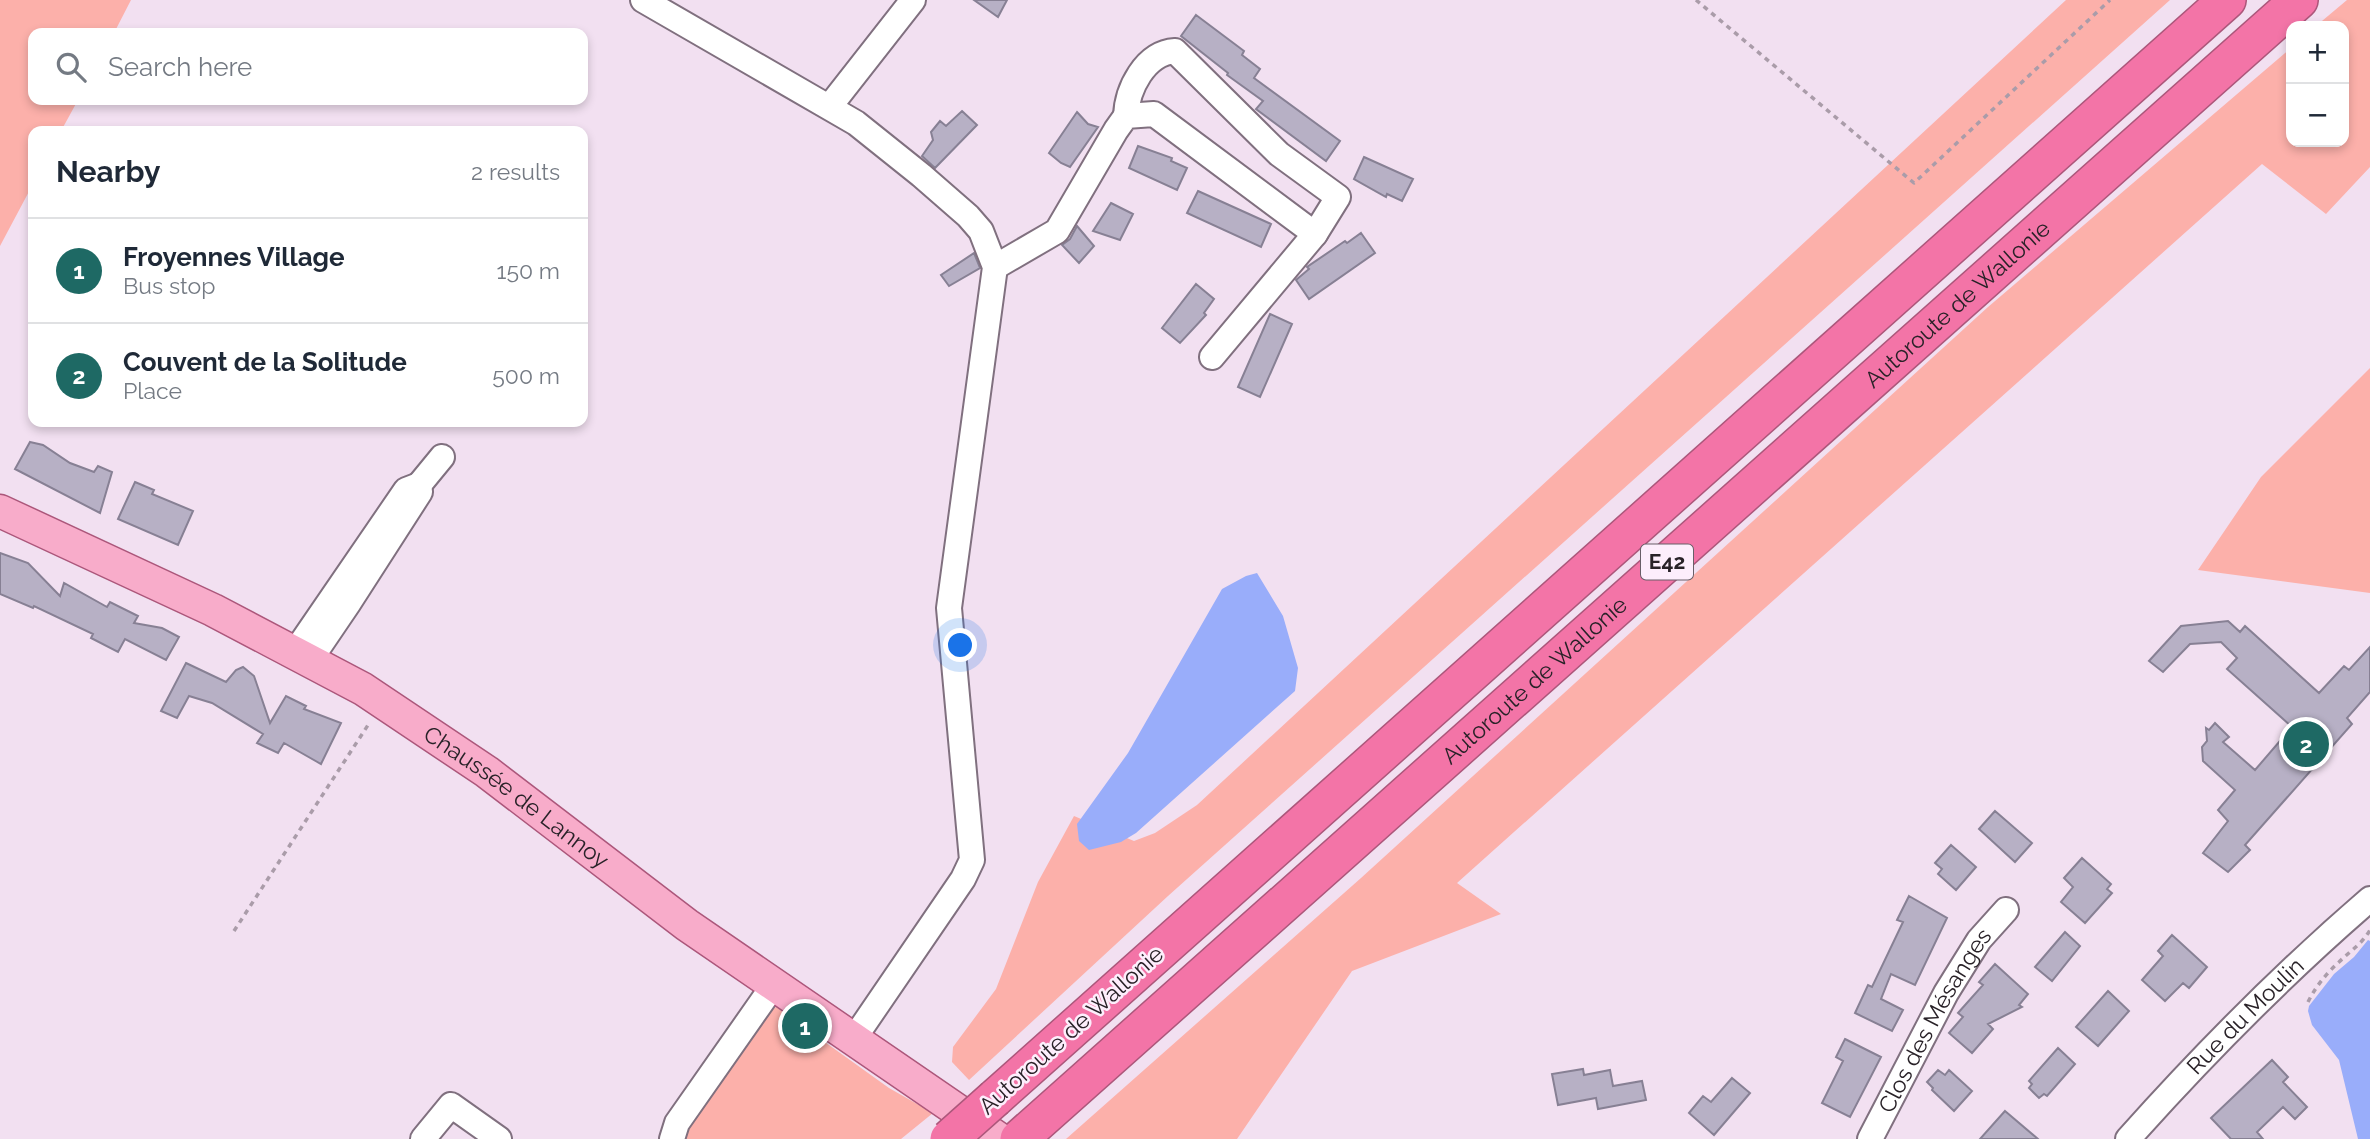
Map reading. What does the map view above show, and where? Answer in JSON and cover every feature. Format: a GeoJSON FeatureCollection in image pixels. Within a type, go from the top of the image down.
{"type":"FeatureCollection","features":[{"type":"Feature","properties":{"kind":"highway","name":"Autoroute de Wallonie"},"geometry":{"type":"LineString","coordinates":[[949,1139],[2227,0]]}},
{"type":"Feature","properties":{"kind":"highway","name":"Autoroute de Wallonie"},"geometry":{"type":"LineString","coordinates":[[1027,1132],[2299,0]]}},
{"type":"Feature","properties":{"kind":"main road","name":"Chaussée de Lannoy"},"geometry":{"type":"LineString","coordinates":[[0,511],[159,584],[303,656],[383,702],[487,772],[687,925],[999,1139]]}},
{"type":"Feature","properties":{"kind":"street"},"geometry":{"type":"LineString","coordinates":[[643,0],[830,106],[878,140],[960,209],[981,231],[995,267],[949,608],[972,860],[963,879],[853,1040]]}},
{"type":"Feature","properties":{"kind":"street"},"geometry":{"type":"LineString","coordinates":[[830,106],[913,0]]}},
{"type":"Feature","properties":{"kind":"street"},"geometry":{"type":"LineString","coordinates":[[995,267],[1057,231],[1115,130],[1126,116],[1127,102],[1135,79],[1164,52],[1175,51],[1279,154],[1338,197],[1315,234],[1212,357]]}},
{"type":"Feature","properties":{"kind":"street"},"geometry":{"type":"LineString","coordinates":[[1126,116],[1154,114],[1315,234]]}},
{"type":"Feature","properties":{"kind":"street"},"geometry":{"type":"LineString","coordinates":[[303,656],[420,492],[419,485],[442,457]]}},
{"type":"Feature","properties":{"kind":"street","name":"Rue du Moulin"},"geometry":{"type":"LineString","coordinates":[[2128,1139],[2195,1065],[2294,968],[2370,899]]}},
{"type":"Feature","properties":{"kind":"street","name":"Clos des Mésanges"},"geometry":{"type":"LineString","coordinates":[[1870,1139],[1946,993],[1979,940],[2006,910]]}},
{"type":"Feature","properties":{"kind":"street"},"geometry":{"type":"LineString","coordinates":[[672,1139],[677,1123],[773,986]]}},
{"type":"Feature","properties":{"kind":"street"},"geometry":{"type":"LineString","coordinates":[[423,1139],[451,1105],[499,1139]]}},
{"type":"Feature","properties":{"kind":"path"},"geometry":{"type":"LineString","coordinates":[[1696,0],[1914,183],[2110,0]]}},
{"type":"Feature","properties":{"kind":"path"},"geometry":{"type":"LineString","coordinates":[[234,931],[383,702]]}},
{"type":"Feature","properties":{"kind":"path"},"geometry":{"type":"LineString","coordinates":[[2308,1002],[2316,987],[2338,962],[2365,940],[2370,930]]}},
{"type":"Feature","properties":{"kind":"path"},"geometry":{"type":"LineString","coordinates":[[2308,982],[2316,987]]}},
{"type":"Feature","properties":{"kind":"shaded area"},"geometry":{"type":"Polygon","coordinates":[[[0,0],[131,0],[117,28],[28,28],[28,105],[75,105],[64,126],[28,126],[28,193],[0,246],[0,0]]]}},
{"type":"Feature","properties":{"kind":"shaded area"},"geometry":{"type":"Polygon","coordinates":[[[2066,0],[2170,0],[1168,896],[969,1080],[952,1062],[953,1047],[996,989],[1038,882],[1074,816],[1134,841],[1155,833],[1197,805],[2066,0]]]}},
{"type":"Feature","properties":{"kind":"shaded area"},"geometry":{"type":"Polygon","coordinates":[[[2347,0],[2370,0],[2370,167],[2326,214],[2262,164],[1457,883],[1501,914],[1352,971],[1237,1139],[1066,1139],[1361,878],[1988,307],[2286,52],[2286,147],[2349,147],[2349,21],[2322,21],[2347,0]]]}},
{"type":"Feature","properties":{"kind":"shaded area"},"geometry":{"type":"Polygon","coordinates":[[[2370,368],[2370,593],[2198,570],[2261,477],[2370,368]]]}},
{"type":"Feature","properties":{"kind":"shaded area"},"geometry":{"type":"Polygon","coordinates":[[[776,1007],[889,1088],[933,1113],[901,1139],[680,1139],[753,1022],[776,1007]]]}},
{"type":"Feature","properties":{"kind":"water"},"geometry":{"type":"Polygon","coordinates":[[[1257,573],[1283,616],[1298,668],[1295,691],[1136,833],[1121,842],[1089,850],[1079,841],[1077,824],[1128,753],[1222,589],[1257,573]]]}},
{"type":"Feature","properties":{"kind":"water"},"geometry":{"type":"Polygon","coordinates":[[[2368,940],[2370,1139],[2358,1139],[2339,1060],[2312,1025],[2308,1011],[2334,974],[2354,957],[2368,940]]]}},
{"type":"Feature","properties":{"kind":"building"},"geometry":{"type":"Polygon","coordinates":[[[974,0],[1007,0],[998,17],[974,0]]]}},
{"type":"Feature","properties":{"kind":"building"},"geometry":{"type":"Polygon","coordinates":[[[1196,15],[1244,51],[1242,55],[1260,69],[1254,78],[1340,141],[1326,161],[1256,109],[1263,101],[1181,36],[1196,15]]]}},
{"type":"Feature","properties":{"kind":"building"},"geometry":{"type":"Polygon","coordinates":[[[962,111],[977,125],[935,168],[922,156],[933,140],[931,132],[940,121],[946,126],[962,111]]]}},
{"type":"Feature","properties":{"kind":"building"},"geometry":{"type":"Polygon","coordinates":[[[1077,112],[1088,124],[1098,127],[1070,167],[1049,153],[1077,112]]]}},
{"type":"Feature","properties":{"kind":"building"},"geometry":{"type":"Polygon","coordinates":[[[1138,146],[1172,158],[1171,161],[1187,168],[1177,190],[1129,168],[1138,146]]]}},
{"type":"Feature","properties":{"kind":"building"},"geometry":{"type":"Polygon","coordinates":[[[1364,157],[1413,179],[1402,201],[1387,194],[1386,197],[1354,179],[1364,157]]]}},
{"type":"Feature","properties":{"kind":"building"},"geometry":{"type":"Polygon","coordinates":[[[1198,191],[1271,224],[1261,247],[1187,213],[1198,191]]]}},
{"type":"Feature","properties":{"kind":"building"},"geometry":{"type":"Polygon","coordinates":[[[1111,203],[1133,214],[1120,240],[1093,231],[1111,203]]]}},
{"type":"Feature","properties":{"kind":"building"},"geometry":{"type":"Polygon","coordinates":[[[1077,226],[1094,246],[1079,263],[1062,245],[1070,239],[1077,226]]]}},
{"type":"Feature","properties":{"kind":"building"},"geometry":{"type":"Polygon","coordinates":[[[1361,233],[1375,253],[1309,299],[1296,280],[1309,269],[1307,267],[1361,233]]]}},
{"type":"Feature","properties":{"kind":"building"},"geometry":{"type":"Polygon","coordinates":[[[974,253],[980,268],[949,286],[941,275],[974,253]]]}},
{"type":"Feature","properties":{"kind":"building"},"geometry":{"type":"Polygon","coordinates":[[[1196,284],[1214,299],[1204,313],[1206,315],[1180,343],[1162,328],[1196,284]]]}},
{"type":"Feature","properties":{"kind":"building"},"geometry":{"type":"Polygon","coordinates":[[[1270,314],[1292,324],[1260,397],[1238,387],[1270,314]]]}},
{"type":"Feature","properties":{"kind":"building"},"geometry":{"type":"Polygon","coordinates":[[[30,442],[43,445],[70,463],[94,472],[98,466],[112,472],[100,513],[15,469],[30,442]]]}},
{"type":"Feature","properties":{"kind":"building"},"geometry":{"type":"Polygon","coordinates":[[[135,482],[154,490],[152,494],[193,511],[178,545],[118,519],[135,482]]]}},
{"type":"Feature","properties":{"kind":"building"},"geometry":{"type":"Polygon","coordinates":[[[0,553],[28,563],[60,596],[64,583],[107,607],[110,602],[138,616],[134,623],[162,628],[179,637],[166,660],[125,639],[118,652],[91,638],[93,634],[34,606],[33,608],[0,594],[0,553]]]}},
{"type":"Feature","properties":{"kind":"building"},"geometry":{"type":"Polygon","coordinates":[[[2228,621],[2240,632],[2245,626],[2319,693],[2344,666],[2349,670],[2370,647],[2370,692],[2347,718],[2352,724],[2245,845],[2250,850],[2228,872],[2203,853],[2228,821],[2218,810],[2235,790],[2203,761],[2202,747],[2207,741],[2206,728],[2209,730],[2215,723],[2229,737],[2223,742],[2255,770],[2292,727],[2227,669],[2237,658],[2221,642],[2190,644],[2163,672],[2149,661],[2181,626],[2228,621]]]}},
{"type":"Feature","properties":{"kind":"building"},"geometry":{"type":"Polygon","coordinates":[[[186,663],[226,682],[236,670],[243,667],[254,676],[270,723],[286,696],[306,706],[304,709],[341,723],[321,764],[284,743],[278,753],[257,743],[263,734],[212,703],[189,696],[177,718],[161,711],[186,663]]]}},
{"type":"Feature","properties":{"kind":"building"},"geometry":{"type":"Polygon","coordinates":[[[1995,811],[2032,843],[2015,862],[1979,829],[1995,811]]]}},
{"type":"Feature","properties":{"kind":"building"},"geometry":{"type":"Polygon","coordinates":[[[1951,845],[1976,867],[1956,890],[1938,874],[1942,869],[1935,863],[1951,845]]]}},
{"type":"Feature","properties":{"kind":"building"},"geometry":{"type":"Polygon","coordinates":[[[2082,858],[2111,884],[2107,889],[2112,893],[2085,923],[2061,902],[2073,887],[2064,878],[2082,858]]]}},
{"type":"Feature","properties":{"kind":"building"},"geometry":{"type":"Polygon","coordinates":[[[1909,896],[1947,918],[1915,985],[1891,974],[1881,999],[1903,1010],[1892,1031],[1855,1013],[1868,985],[1872,987],[1903,922],[1897,920],[1909,896]]]}},
{"type":"Feature","properties":{"kind":"building"},"geometry":{"type":"Polygon","coordinates":[[[2065,932],[2080,946],[2052,981],[2035,967],[2065,932]]]}},
{"type":"Feature","properties":{"kind":"building"},"geometry":{"type":"Polygon","coordinates":[[[2172,935],[2207,967],[2189,988],[2183,983],[2165,1001],[2142,980],[2163,956],[2158,951],[2172,935]]]}},
{"type":"Feature","properties":{"kind":"building"},"geometry":{"type":"Polygon","coordinates":[[[1995,964],[2028,994],[2019,1005],[2022,1007],[1988,1024],[1993,1029],[1972,1053],[1949,1033],[1963,1017],[1958,1013],[1983,985],[1979,982],[1995,964]]]}},
{"type":"Feature","properties":{"kind":"building"},"geometry":{"type":"Polygon","coordinates":[[[2108,991],[2129,1011],[2098,1046],[2076,1027],[2108,991]]]}},
{"type":"Feature","properties":{"kind":"building"},"geometry":{"type":"Polygon","coordinates":[[[1845,1039],[1881,1057],[1850,1117],[1822,1103],[1843,1061],[1836,1057],[1845,1039]]]}},
{"type":"Feature","properties":{"kind":"building"},"geometry":{"type":"Polygon","coordinates":[[[2058,1048],[2075,1064],[2047,1096],[2044,1094],[2039,1098],[2029,1088],[2032,1084],[2029,1081],[2058,1048]]]}},
{"type":"Feature","properties":{"kind":"building"},"geometry":{"type":"Polygon","coordinates":[[[2272,1060],[2288,1077],[2283,1082],[2307,1107],[2295,1119],[2283,1107],[2257,1132],[2263,1139],[2231,1139],[2211,1118],[2272,1060]]]}},
{"type":"Feature","properties":{"kind":"building"},"geometry":{"type":"Polygon","coordinates":[[[1583,1069],[1584,1075],[1610,1070],[1613,1086],[1642,1081],[1646,1100],[1598,1109],[1596,1098],[1558,1105],[1552,1074],[1583,1069]]]}},
{"type":"Feature","properties":{"kind":"building"},"geometry":{"type":"Polygon","coordinates":[[[1938,1070],[1945,1075],[1949,1070],[1972,1091],[1954,1111],[1927,1082],[1938,1070]]]}},
{"type":"Feature","properties":{"kind":"building"},"geometry":{"type":"Polygon","coordinates":[[[1732,1078],[1750,1093],[1714,1135],[1689,1113],[1703,1096],[1711,1102],[1732,1078]]]}},
{"type":"Feature","properties":{"kind":"building"},"geometry":{"type":"Polygon","coordinates":[[[2005,1111],[2038,1139],[1980,1139],[2005,1111]]]}},
{"type":"Feature","properties":{"kind":"place","name":"Couvent de la Solitude"},"geometry":{"type":"Point","coordinates":[2306,744]}},
{"type":"Feature","properties":{"kind":"place","name":"Froyennes Village"},"geometry":{"type":"Point","coordinates":[805,1026]}}]}
